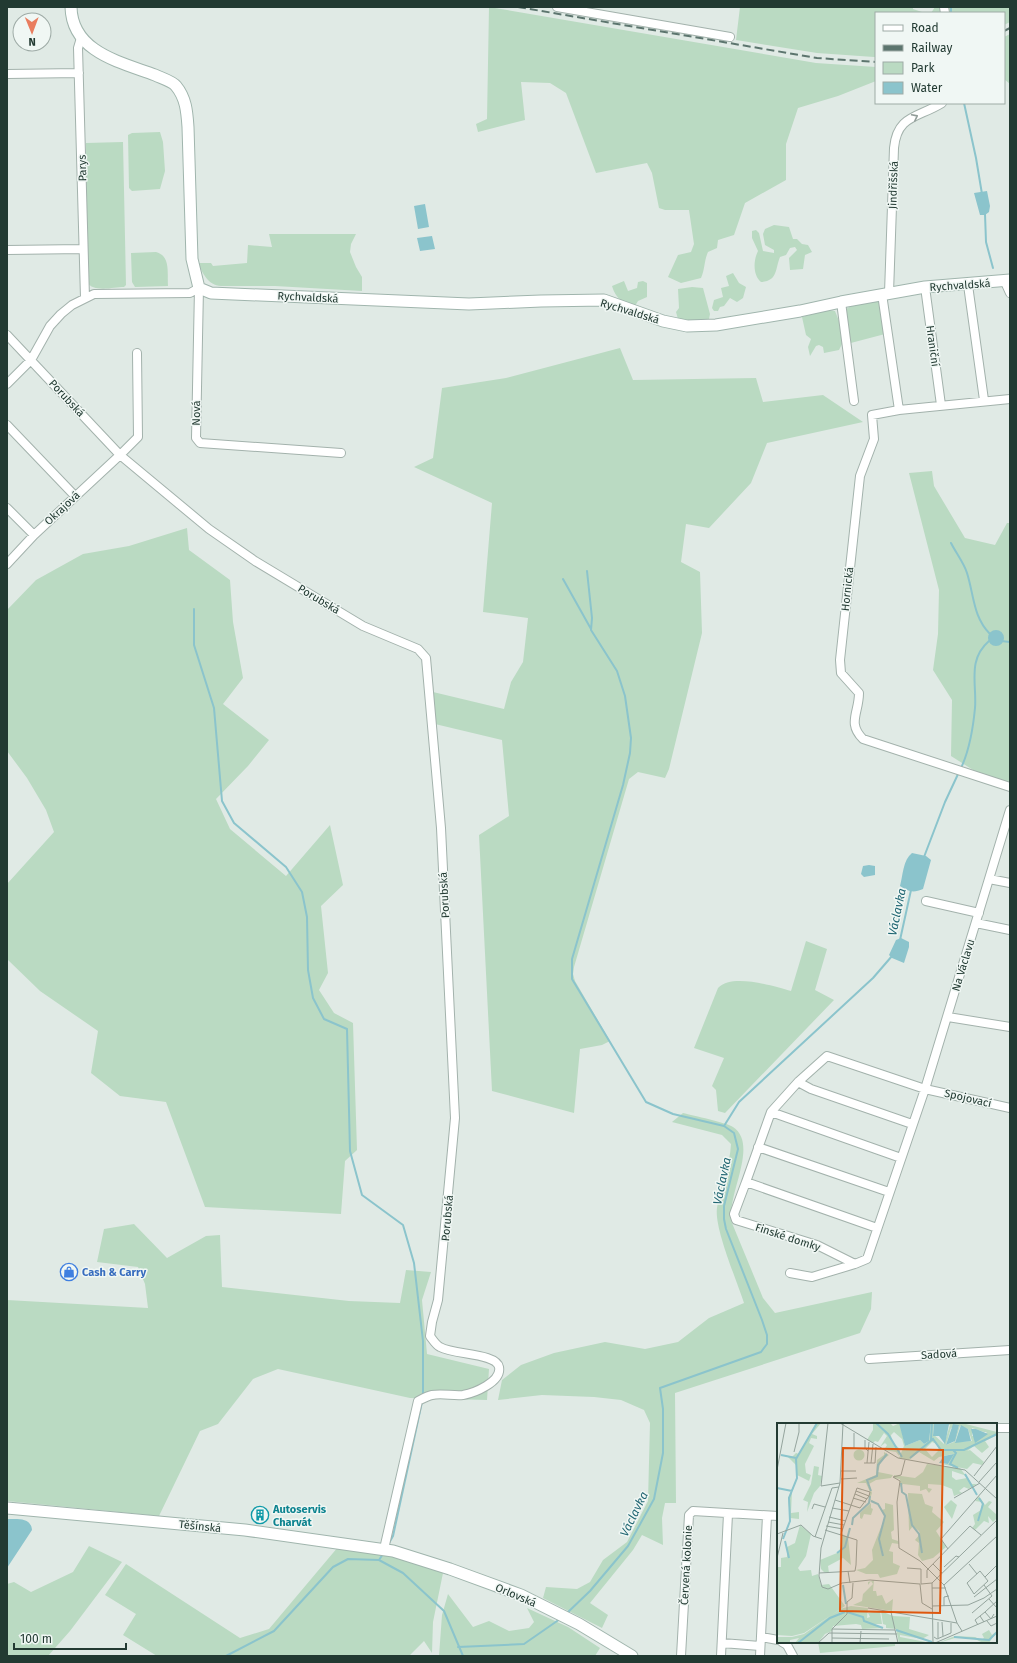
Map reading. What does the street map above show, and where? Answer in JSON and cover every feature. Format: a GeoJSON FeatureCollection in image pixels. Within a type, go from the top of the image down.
{"type":"FeatureCollection","features":[{"type":"Feature","properties":{"kind":"street"},"geometry":{"type":"LineString","coordinates":[[7,384],[31,360],[36,348],[54,322],[72,305],[84,298],[94,294],[190,293],[199,288],[192,259],[187,106],[183,97],[176,85],[112,59],[94,50],[81,38],[71,21],[71,7]]}},
{"type":"Feature","properties":{"kind":"street"},"geometry":{"type":"LineString","coordinates":[[558,7],[730,37]]}},
{"type":"Feature","properties":{"kind":"street","name":"Parys"},"geometry":{"type":"LineString","coordinates":[[81,38],[78,48],[84,298]]}},
{"type":"Feature","properties":{"kind":"street"},"geometry":{"type":"LineString","coordinates":[[7,74],[79,73]]}},
{"type":"Feature","properties":{"kind":"street","name":"Jindřišská"},"geometry":{"type":"LineString","coordinates":[[899,410],[885,294],[895,137],[901,124],[940,104]]}},
{"type":"Feature","properties":{"kind":"street"},"geometry":{"type":"LineString","coordinates":[[7,250],[83,250]]}},
{"type":"Feature","properties":{"kind":"street"},"geometry":{"type":"LineString","coordinates":[[1008,281],[1010,293]]}},
{"type":"Feature","properties":{"kind":"street","name":"Rychvaldská"},"geometry":{"type":"LineString","coordinates":[[199,288],[211,293],[468,304],[604,300],[664,321],[687,326],[716,325],[800,311],[840,302],[925,287],[1008,281]]}},
{"type":"Feature","properties":{"kind":"street"},"geometry":{"type":"LineString","coordinates":[[968,285],[984,400]]}},
{"type":"Feature","properties":{"kind":"street","name":"Hraniční"},"geometry":{"type":"LineString","coordinates":[[925,287],[941,405]]}},
{"type":"Feature","properties":{"kind":"street","name":"Nová"},"geometry":{"type":"LineString","coordinates":[[199,288],[196,438],[200,443],[341,453]]}},
{"type":"Feature","properties":{"kind":"street"},"geometry":{"type":"LineString","coordinates":[[840,302],[854,401]]}},
{"type":"Feature","properties":{"kind":"street","name":"Porubská"},"geometry":{"type":"LineString","coordinates":[[7,335],[120,455],[209,529],[256,561],[363,626],[418,649],[426,658],[441,828],[455,1118],[438,1300],[430,1336],[438,1346],[446,1350],[461,1354],[486,1357],[494,1360],[499,1367],[499,1374],[491,1384],[464,1395],[432,1395],[418,1401],[388,1550]]}},
{"type":"Feature","properties":{"kind":"street"},"geometry":{"type":"LineString","coordinates":[[120,455],[138,437],[137,353]]}},
{"type":"Feature","properties":{"kind":"street","name":"Hornická"},"geometry":{"type":"LineString","coordinates":[[1010,398],[899,410],[872,415],[874,439],[860,476],[840,660],[841,673],[859,693],[854,723],[855,731],[863,739],[1010,787]]}},
{"type":"Feature","properties":{"kind":"street"},"geometry":{"type":"LineString","coordinates":[[7,424],[74,496]]}},
{"type":"Feature","properties":{"kind":"street","name":"Okrajová"},"geometry":{"type":"LineString","coordinates":[[7,564],[34,534],[120,455]]}},
{"type":"Feature","properties":{"kind":"street"},"geometry":{"type":"LineString","coordinates":[[7,508],[34,534]]}},
{"type":"Feature","properties":{"kind":"street","name":"Na Václavu"},"geometry":{"type":"LineString","coordinates":[[948,1017],[989,879],[1006,835],[1010,810]]}},
{"type":"Feature","properties":{"kind":"street"},"geometry":{"type":"LineString","coordinates":[[989,879],[1010,883]]}},
{"type":"Feature","properties":{"kind":"street"},"geometry":{"type":"LineString","coordinates":[[926,900],[979,913]]}},
{"type":"Feature","properties":{"kind":"street"},"geometry":{"type":"LineString","coordinates":[[976,924],[1010,930]]}},
{"type":"Feature","properties":{"kind":"street"},"geometry":{"type":"LineString","coordinates":[[790,1273],[812,1277],[867,1259],[948,1017],[1010,1027]]}},
{"type":"Feature","properties":{"kind":"street","name":"Finské domky"},"geometry":{"type":"LineString","coordinates":[[855,1264],[817,1245],[736,1220],[734,1214],[771,1112],[798,1082],[827,1056],[925,1089]]}},
{"type":"Feature","properties":{"kind":"street"},"geometry":{"type":"LineString","coordinates":[[798,1082],[819,1092],[912,1124]]}},
{"type":"Feature","properties":{"kind":"street","name":"Spojovací"},"geometry":{"type":"LineString","coordinates":[[925,1089],[1010,1108]]}},
{"type":"Feature","properties":{"kind":"street"},"geometry":{"type":"LineString","coordinates":[[771,1112],[901,1158]]}},
{"type":"Feature","properties":{"kind":"street"},"geometry":{"type":"LineString","coordinates":[[758,1147],[889,1192]]}},
{"type":"Feature","properties":{"kind":"street"},"geometry":{"type":"LineString","coordinates":[[746,1182],[877,1228]]}},
{"type":"Feature","properties":{"kind":"street","name":"Sadová"},"geometry":{"type":"LineString","coordinates":[[869,1358],[1010,1350]]}},
{"type":"Feature","properties":{"kind":"street"},"geometry":{"type":"LineString","coordinates":[[997,1428],[1010,1428]]}},
{"type":"Feature","properties":{"kind":"street","name":"Těšínská"},"geometry":{"type":"LineString","coordinates":[[7,1508],[245,1530],[388,1550]]}},
{"type":"Feature","properties":{"kind":"street","name":"Červená kolonie"},"geometry":{"type":"LineString","coordinates":[[681,1656],[689,1515],[693,1511],[777,1516]]}},
{"type":"Feature","properties":{"kind":"street"},"geometry":{"type":"LineString","coordinates":[[721,1656],[728,1514]]}},
{"type":"Feature","properties":{"kind":"street"},"geometry":{"type":"LineString","coordinates":[[760,1656],[767,1516]]}},
{"type":"Feature","properties":{"kind":"street","name":"Orlovská"},"geometry":{"type":"LineString","coordinates":[[388,1550],[450,1569],[521,1595],[579,1624],[632,1656]]}},
{"type":"Feature","properties":{"kind":"street"},"geometry":{"type":"LineString","coordinates":[[722,1643],[777,1640]]}},
{"type":"Feature","properties":{"kind":"street"},"geometry":{"type":"LineString","coordinates":[[784,1643],[787,1645],[793,1656]]}},
{"type":"Feature","properties":{"kind":"green space"},"geometry":{"type":"Polygon","coordinates":[[[489,7],[816,63],[875,67],[875,81],[838,96],[798,108],[786,144],[786,180],[745,203],[734,235],[718,240],[717,248],[708,252],[701,278],[681,283],[668,277],[678,255],[691,252],[694,244],[689,210],[665,210],[659,208],[652,173],[647,163],[596,173],[566,93],[550,83],[521,82],[525,120],[478,132],[476,124],[487,119],[489,7]]]}},
{"type":"Feature","properties":{"kind":"green space"},"geometry":{"type":"Polygon","coordinates":[[[740,7],[913,7],[913,9],[922,12],[875,12],[875,57],[817,53],[736,40],[740,7]]]}},
{"type":"Feature","properties":{"kind":"green space"},"geometry":{"type":"Polygon","coordinates":[[[935,7],[1010,7],[1010,22],[1005,24],[1005,12],[932,12],[935,7]]]}},
{"type":"Feature","properties":{"kind":"green space"},"geometry":{"type":"Polygon","coordinates":[[[1010,34],[1010,84],[1005,80],[1005,36],[1010,34]]]}},
{"type":"Feature","properties":{"kind":"green space"},"geometry":{"type":"Polygon","coordinates":[[[160,132],[163,142],[165,171],[160,189],[132,191],[129,188],[128,135],[132,133],[160,132]]]}},
{"type":"Feature","properties":{"kind":"green space"},"geometry":{"type":"Polygon","coordinates":[[[123,142],[126,285],[124,287],[99,288],[90,285],[87,282],[86,143],[123,142]]]}},
{"type":"Feature","properties":{"kind":"green space"},"geometry":{"type":"Polygon","coordinates":[[[774,225],[789,227],[793,239],[797,239],[802,244],[808,245],[812,252],[805,255],[803,269],[790,270],[789,258],[797,250],[795,247],[790,248],[786,255],[780,257],[773,277],[761,282],[756,276],[755,272],[755,259],[758,251],[752,238],[752,231],[756,230],[759,233],[763,251],[774,253],[774,250],[765,245],[763,234],[765,229],[774,225]]]}},
{"type":"Feature","properties":{"kind":"green space"},"geometry":{"type":"Polygon","coordinates":[[[269,234],[356,234],[351,244],[350,252],[362,277],[362,291],[275,286],[221,286],[213,284],[204,275],[198,263],[211,263],[213,266],[247,263],[248,245],[272,247],[269,234]]]}},
{"type":"Feature","properties":{"kind":"green space"},"geometry":{"type":"Polygon","coordinates":[[[156,252],[161,254],[166,261],[168,286],[135,287],[132,282],[131,253],[156,252]]]}},
{"type":"Feature","properties":{"kind":"green space"},"geometry":{"type":"Polygon","coordinates":[[[733,273],[739,283],[746,287],[743,298],[737,302],[730,298],[724,306],[720,307],[718,311],[714,311],[712,308],[714,300],[723,297],[721,288],[729,286],[726,276],[733,273]]]}},
{"type":"Feature","properties":{"kind":"green space"},"geometry":{"type":"Polygon","coordinates":[[[624,281],[628,291],[637,288],[638,282],[643,281],[647,283],[647,297],[638,301],[635,306],[620,299],[615,294],[612,286],[624,281]]]}},
{"type":"Feature","properties":{"kind":"green space"},"geometry":{"type":"Polygon","coordinates":[[[692,287],[703,288],[710,314],[709,319],[695,322],[678,319],[676,312],[679,308],[678,289],[692,287]]]}},
{"type":"Feature","properties":{"kind":"green space"},"geometry":{"type":"Polygon","coordinates":[[[870,301],[878,301],[880,303],[885,334],[847,344],[846,309],[853,305],[870,301]]]}},
{"type":"Feature","properties":{"kind":"green space"},"geometry":{"type":"Polygon","coordinates":[[[828,310],[835,311],[839,321],[842,344],[839,350],[824,353],[823,347],[819,345],[816,346],[810,356],[808,347],[811,339],[806,335],[802,317],[828,310]]]}},
{"type":"Feature","properties":{"kind":"green space"},"geometry":{"type":"Polygon","coordinates":[[[620,348],[633,380],[756,378],[763,402],[823,395],[863,422],[767,443],[751,483],[709,528],[686,524],[681,562],[700,572],[702,633],[669,769],[665,778],[638,772],[629,779],[574,967],[573,974],[575,981],[610,1041],[602,1045],[580,1049],[574,1113],[492,1091],[479,835],[509,816],[502,740],[435,724],[433,692],[504,709],[511,682],[523,662],[528,618],[483,612],[492,503],[414,467],[433,458],[442,388],[506,378],[620,348]]]}},
{"type":"Feature","properties":{"kind":"green space"},"geometry":{"type":"Polygon","coordinates":[[[932,471],[934,486],[965,538],[995,545],[1007,523],[1010,523],[1010,783],[981,775],[951,756],[952,700],[933,670],[938,634],[939,590],[909,473],[932,471]]]}},
{"type":"Feature","properties":{"kind":"green space"},"geometry":{"type":"Polygon","coordinates":[[[187,528],[189,550],[230,580],[233,622],[243,678],[223,704],[269,740],[248,766],[216,799],[230,829],[286,876],[330,825],[343,885],[321,906],[328,973],[319,990],[334,1013],[353,1023],[357,1150],[345,1161],[341,1214],[205,1207],[166,1102],[120,1096],[91,1073],[98,1031],[40,991],[7,959],[7,884],[54,832],[46,810],[27,778],[7,751],[7,610],[36,580],[83,554],[129,546],[187,528]]]}},
{"type":"Feature","properties":{"kind":"green space"},"geometry":{"type":"Polygon","coordinates":[[[806,941],[827,949],[815,990],[834,1000],[725,1113],[718,1111],[716,1090],[712,1086],[724,1058],[694,1048],[718,988],[733,981],[743,981],[764,984],[791,991],[806,941]]]}},
{"type":"Feature","properties":{"kind":"green space"},"geometry":{"type":"Polygon","coordinates":[[[683,1113],[729,1125],[733,1127],[740,1135],[743,1146],[743,1158],[733,1200],[731,1212],[732,1223],[763,1298],[775,1313],[872,1292],[871,1309],[860,1333],[675,1393],[676,1503],[665,1503],[662,1518],[663,1545],[642,1535],[633,1550],[590,1603],[608,1615],[602,1628],[543,1598],[546,1587],[577,1589],[590,1582],[603,1560],[627,1542],[648,1501],[650,1423],[644,1410],[621,1400],[594,1397],[542,1395],[498,1400],[502,1380],[521,1365],[554,1353],[605,1342],[645,1349],[678,1342],[709,1318],[744,1303],[722,1241],[717,1217],[718,1200],[729,1160],[731,1144],[722,1135],[672,1122],[683,1113]]]}},
{"type":"Feature","properties":{"kind":"green space"},"geometry":{"type":"Polygon","coordinates":[[[134,1224],[167,1258],[206,1236],[220,1235],[222,1287],[349,1301],[400,1303],[406,1270],[431,1272],[422,1300],[427,1354],[489,1369],[487,1400],[410,1398],[278,1369],[253,1379],[218,1424],[200,1431],[159,1516],[7,1501],[7,1300],[148,1308],[145,1284],[138,1267],[97,1262],[104,1229],[134,1224]]]}},
{"type":"Feature","properties":{"kind":"green space"},"geometry":{"type":"Polygon","coordinates":[[[89,1546],[122,1562],[70,1631],[48,1656],[7,1656],[7,1584],[14,1582],[31,1592],[73,1572],[89,1546]]]}},
{"type":"Feature","properties":{"kind":"green space"},"geometry":{"type":"Polygon","coordinates":[[[338,1547],[399,1558],[443,1573],[433,1622],[432,1653],[424,1641],[409,1656],[157,1656],[123,1635],[136,1614],[105,1595],[126,1564],[240,1638],[269,1629],[338,1547]]]}},
{"type":"Feature","properties":{"kind":"green space"},"geometry":{"type":"Polygon","coordinates":[[[448,1594],[473,1627],[489,1621],[509,1631],[529,1628],[534,1622],[527,1608],[568,1627],[600,1648],[595,1656],[439,1656],[442,1615],[448,1594]]]}},
{"type":"Feature","properties":{"kind":"green space"},"geometry":{"type":"Polygon","coordinates":[[[818,1643],[895,1643],[895,1646],[820,1653],[818,1643]]]}},
{"type":"Feature","properties":{"kind":"water"},"geometry":{"type":"Polygon","coordinates":[[[987,191],[990,206],[989,212],[985,215],[980,215],[974,193],[987,191]]]}},
{"type":"Feature","properties":{"kind":"water"},"geometry":{"type":"Polygon","coordinates":[[[425,204],[429,227],[418,229],[414,206],[425,204]]]}},
{"type":"Feature","properties":{"kind":"water"},"geometry":{"type":"Polygon","coordinates":[[[432,236],[435,249],[420,251],[417,238],[432,236]]]}},
{"type":"Feature","properties":{"kind":"water"},"geometry":{"type":"Polygon","coordinates":[[[996,630],[1002,632],[1004,638],[1002,644],[996,646],[990,644],[988,638],[990,632],[996,630]]]}},
{"type":"Feature","properties":{"kind":"water"},"geometry":{"type":"Polygon","coordinates":[[[912,853],[926,856],[931,860],[923,889],[917,891],[908,891],[900,886],[905,864],[912,853]]]}},
{"type":"Feature","properties":{"kind":"water"},"geometry":{"type":"Polygon","coordinates":[[[863,866],[875,866],[875,875],[864,877],[861,874],[863,866]]]}},
{"type":"Feature","properties":{"kind":"water"},"geometry":{"type":"Polygon","coordinates":[[[901,938],[909,942],[904,963],[892,958],[889,955],[896,940],[901,938]]]}},
{"type":"Feature","properties":{"kind":"water"},"geometry":{"type":"Polygon","coordinates":[[[7,1519],[19,1519],[26,1521],[31,1526],[32,1530],[7,1568],[7,1519]]]}},
{"type":"Feature","properties":{"kind":"waterway"},"geometry":{"type":"LineString","coordinates":[[951,7],[951,12]]}},
{"type":"Feature","properties":{"kind":"waterway"},"geometry":{"type":"LineString","coordinates":[[964,104],[982,194]]}},
{"type":"Feature","properties":{"kind":"waterway"},"geometry":{"type":"LineString","coordinates":[[985,214],[986,242],[993,268]]}},
{"type":"Feature","properties":{"kind":"waterway"},"geometry":{"type":"LineString","coordinates":[[951,543],[966,569],[977,613],[984,627],[990,634]]}},
{"type":"Feature","properties":{"kind":"waterway"},"geometry":{"type":"LineString","coordinates":[[587,571],[592,618],[591,630],[617,671],[625,696],[631,738],[630,753],[623,785],[572,959],[572,979],[646,1102],[673,1114],[724,1126]]}},
{"type":"Feature","properties":{"kind":"waterway"},"geometry":{"type":"LineString","coordinates":[[563,579],[591,629]]}},
{"type":"Feature","properties":{"kind":"waterway"},"geometry":{"type":"LineString","coordinates":[[194,609],[194,645],[214,708],[222,801],[234,823],[286,867],[302,892],[307,917],[308,970],[313,998],[324,1019],[347,1029],[350,1151],[362,1195],[403,1225],[414,1263],[423,1341],[423,1396]]}},
{"type":"Feature","properties":{"kind":"waterway","name":"Václavka"},"geometry":{"type":"LineString","coordinates":[[961,768],[971,739],[975,708],[975,664],[982,648],[989,641]]}},
{"type":"Feature","properties":{"kind":"waterway","name":"Václavka"},"geometry":{"type":"LineString","coordinates":[[1001,641],[1010,642]]}},
{"type":"Feature","properties":{"kind":"waterway","name":"Václavka"},"geometry":{"type":"LineString","coordinates":[[924,857],[945,802],[959,772]]}},
{"type":"Feature","properties":{"kind":"waterway","name":"Václavka"},"geometry":{"type":"LineString","coordinates":[[900,940],[911,890]]}},
{"type":"Feature","properties":{"kind":"waterway","name":"Václavka"},"geometry":{"type":"LineString","coordinates":[[566,1614],[590,1591],[628,1546],[654,1499],[663,1453],[663,1409],[660,1388],[761,1352],[767,1344],[767,1335],[762,1320],[726,1229],[724,1219],[724,1206],[738,1149],[734,1133],[724,1126],[739,1102],[873,978],[892,956]]}},
{"type":"Feature","properties":{"kind":"waterway"},"geometry":{"type":"LineString","coordinates":[[389,1543],[393,1536],[422,1402]]}},
{"type":"Feature","properties":{"kind":"waterway"},"geometry":{"type":"LineString","coordinates":[[379,1560],[383,1554]]}},
{"type":"Feature","properties":{"kind":"waterway"},"geometry":{"type":"LineString","coordinates":[[226,1656],[274,1631],[333,1567],[348,1559],[379,1560],[403,1573],[444,1611],[463,1656]]}},
{"type":"Feature","properties":{"kind":"waterway","name":"Václavka"},"geometry":{"type":"LineString","coordinates":[[458,1647],[524,1644],[560,1619]]}},
{"type":"Feature","properties":{"kind":"railway"},"geometry":{"type":"LineString","coordinates":[[518,7],[817,58],[875,62]]}},
{"type":"Feature","properties":{"kind":"railway"},"geometry":{"type":"LineString","coordinates":[[1005,30],[1010,28]]}},
{"type":"Feature","properties":{"kind":"place","name":"Cash & Carry"},"geometry":{"type":"Point","coordinates":[69,1272]}},
{"type":"Feature","properties":{"kind":"place","name":"Autoservis Charvát"},"geometry":{"type":"Point","coordinates":[260,1515]}}]}
